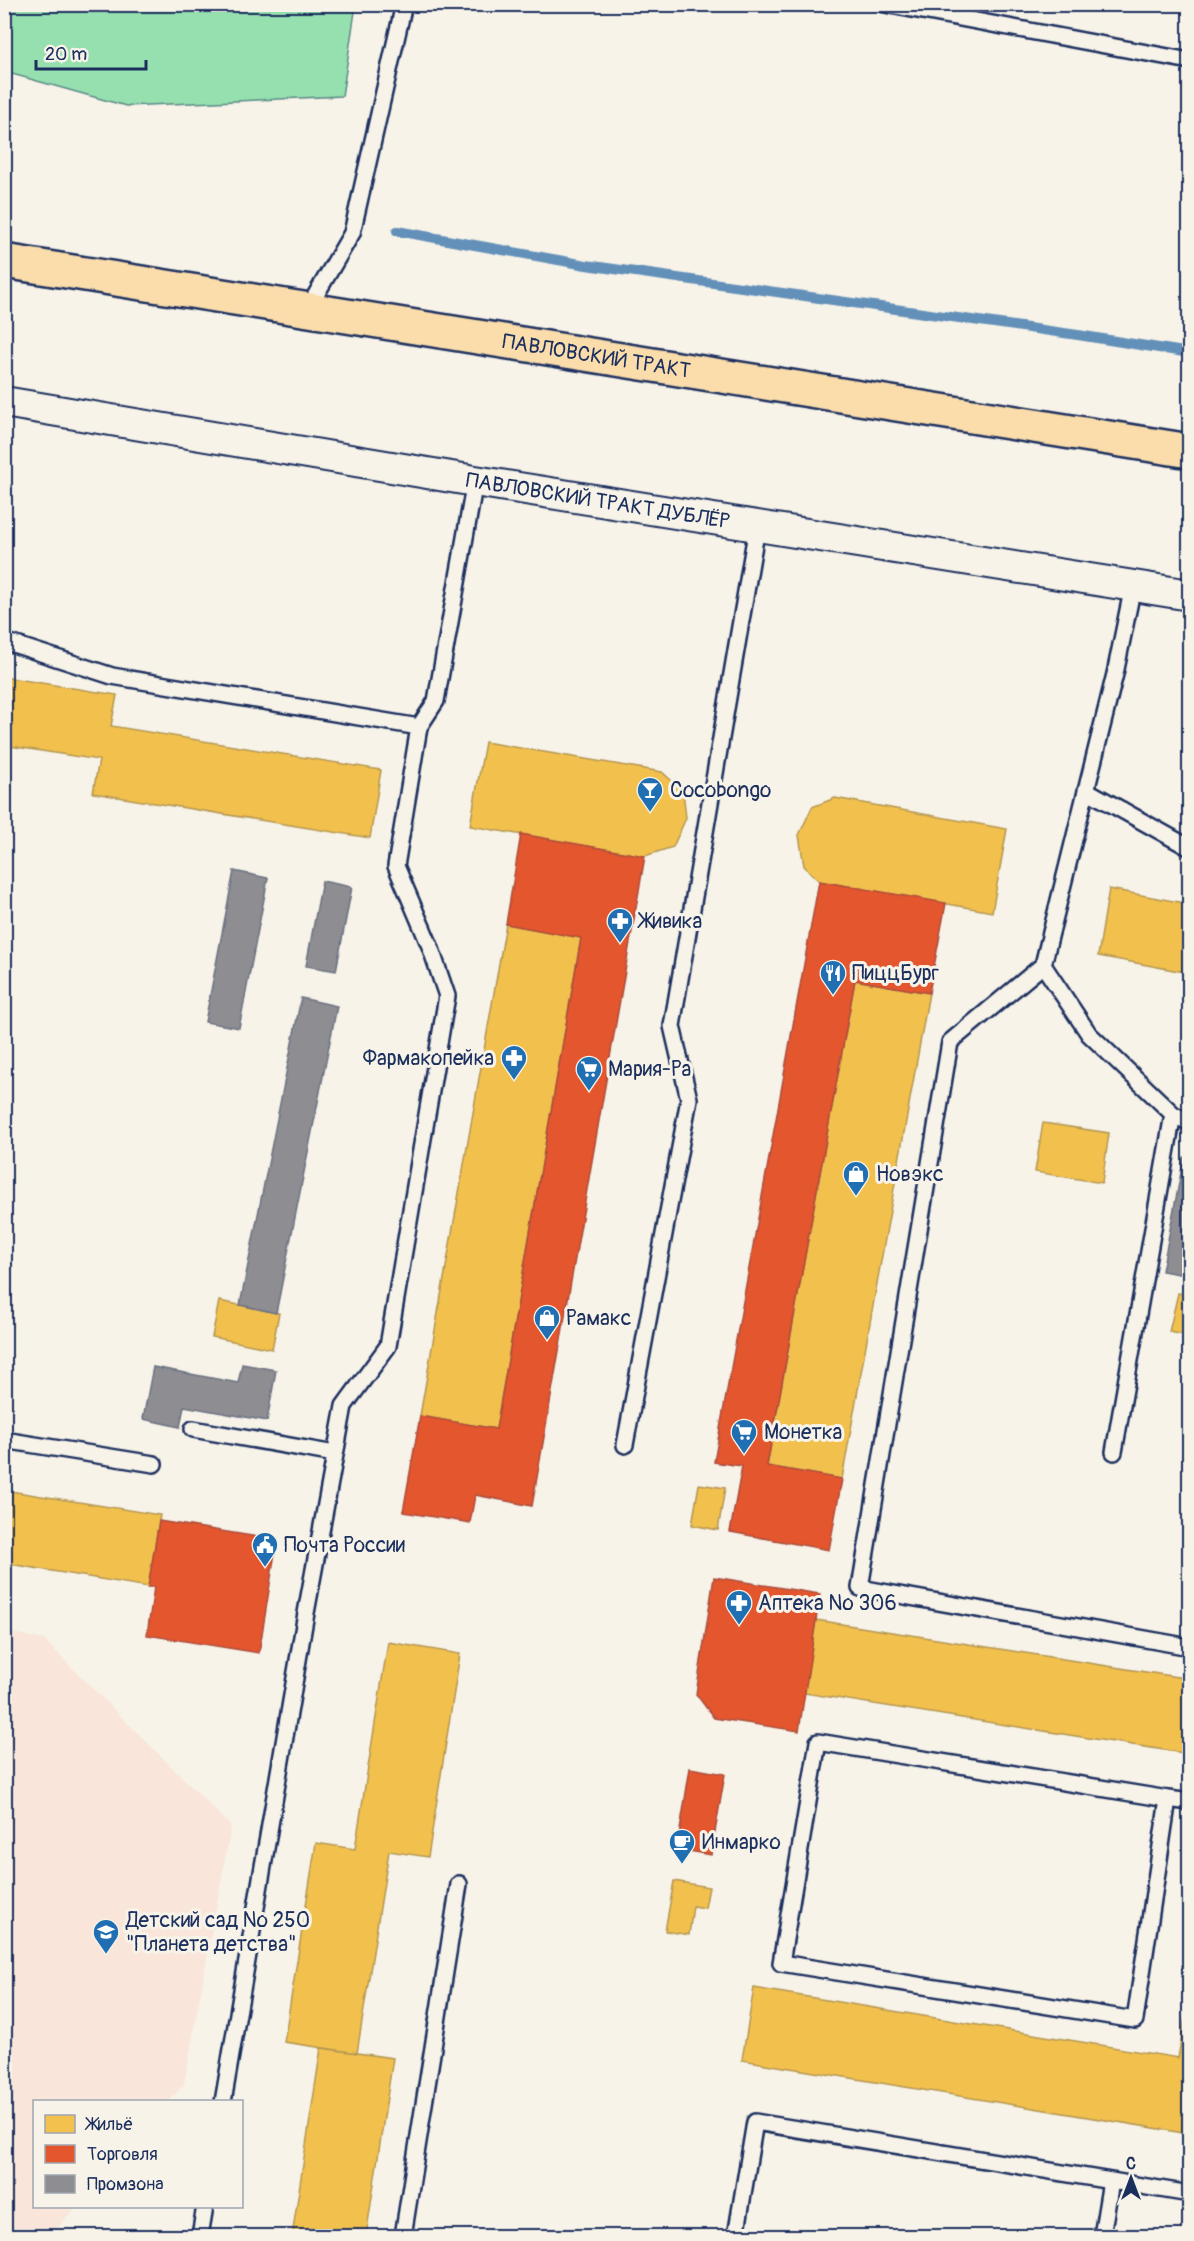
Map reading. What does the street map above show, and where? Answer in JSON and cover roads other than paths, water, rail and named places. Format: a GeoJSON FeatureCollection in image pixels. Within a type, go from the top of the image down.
{"type":"FeatureCollection","features":[{"type":"Feature","properties":{"kind":"main road","name":"ПАВЛОВСКИЙ ТРАКТ"},"geometry":{"type":"LineString","coordinates":[[4,261],[1190,451]]}},
{"type":"Feature","properties":{"kind":"street","name":"ПАВЛОВСКИЙ ТРАКТ ДУБЛЁР"},"geometry":{"type":"LineString","coordinates":[[4,402],[475,481],[1190,595]]}},
{"type":"Feature","properties":{"kind":"lane"},"geometry":{"type":"LineString","coordinates":[[307,310],[352,233],[404,4]]}},
{"type":"Feature","properties":{"kind":"lane"},"geometry":{"type":"LineString","coordinates":[[885,4],[1190,61]]}},
{"type":"Feature","properties":{"kind":"lane"},"geometry":{"type":"LineString","coordinates":[[223,2100],[344,1406],[388,1346],[447,996],[430,946],[396,866],[419,728],[436,701],[475,481]]}},
{"type":"Feature","properties":{"kind":"lane"},"geometry":{"type":"LineString","coordinates":[[625,1445],[688,1099],[672,1026],[758,526]]}},
{"type":"Feature","properties":{"kind":"lane"},"geometry":{"type":"LineString","coordinates":[[1133,586],[1115,674],[1043,965],[950,1042],[860,1588],[1190,1647]]}},
{"type":"Feature","properties":{"kind":"lane"},"geometry":{"type":"LineString","coordinates":[[4,641],[112,676],[419,728]]}},
{"type":"Feature","properties":{"kind":"lane"},"geometry":{"type":"LineString","coordinates":[[1086,790],[1190,848]]}},
{"type":"Feature","properties":{"kind":"lane"},"geometry":{"type":"LineString","coordinates":[[1043,965],[1089,1034],[1173,1114],[1190,1123]]}},
{"type":"Feature","properties":{"kind":"lane"},"geometry":{"type":"LineString","coordinates":[[1114,1452],[1173,1114]]}},
{"type":"Feature","properties":{"kind":"lane"},"geometry":{"type":"LineString","coordinates":[[193,1429],[335,1454]]}},
{"type":"Feature","properties":{"kind":"lane"},"geometry":{"type":"LineString","coordinates":[[4,1440],[154,1464]]}},
{"type":"Feature","properties":{"kind":"lane"},"geometry":{"type":"LineString","coordinates":[[1168,1798],[1135,2020],[781,1963],[818,1742],[1168,1798],[1190,1802]]}},
{"type":"Feature","properties":{"kind":"lane"},"geometry":{"type":"LineString","coordinates":[[403,2236],[459,1884]]}},
{"type":"Feature","properties":{"kind":"lane"},"geometry":{"type":"LineString","coordinates":[[736,2236],[754,2122],[1190,2194]]}},
{"type":"Feature","properties":{"kind":"lane"},"geometry":{"type":"LineString","coordinates":[[1102,2236],[1111,2181]]}},
{"type":"Feature","properties":{"kind":"lane"},"geometry":{"type":"LineString","coordinates":[[200,2236],[206,2208]]}},
{"type":"Feature","properties":{"kind":"waterway"},"geometry":{"type":"LineString","coordinates":[[397,231],[586,265],[1190,353]]}},
{"type":"Feature","properties":{"kind":"place","name":"Cocobongo"},"geometry":{"type":"Point","coordinates":[650,813]}},
{"type":"Feature","properties":{"kind":"place","name":"Живика"},"geometry":{"type":"Point","coordinates":[620,944]}},
{"type":"Feature","properties":{"kind":"place","name":"ПиццБург"},"geometry":{"type":"Point","coordinates":[833,996]}},
{"type":"Feature","properties":{"kind":"place","name":"Фармакопейка"},"geometry":{"type":"Point","coordinates":[514,1081]}},
{"type":"Feature","properties":{"kind":"place","name":"Мария-Ра"},"geometry":{"type":"Point","coordinates":[589,1092]}},
{"type":"Feature","properties":{"kind":"place","name":"Новэкс"},"geometry":{"type":"Point","coordinates":[856,1197]}},
{"type":"Feature","properties":{"kind":"place","name":"Рамакс"},"geometry":{"type":"Point","coordinates":[547,1341]}},
{"type":"Feature","properties":{"kind":"place","name":"Монетка"},"geometry":{"type":"Point","coordinates":[744,1455]}},
{"type":"Feature","properties":{"kind":"place","name":"Почта России"},"geometry":{"type":"Point","coordinates":[265,1568]}},
{"type":"Feature","properties":{"kind":"place","name":"Аптека № 306"},"geometry":{"type":"Point","coordinates":[739,1626]}},
{"type":"Feature","properties":{"kind":"place","name":"Инмарко"},"geometry":{"type":"Point","coordinates":[682,1865]}},
{"type":"Feature","properties":{"kind":"place","name":"Детский сад № 250 \"Планета детства\""},"geometry":{"type":"Point","coordinates":[106,1955]}}]}
